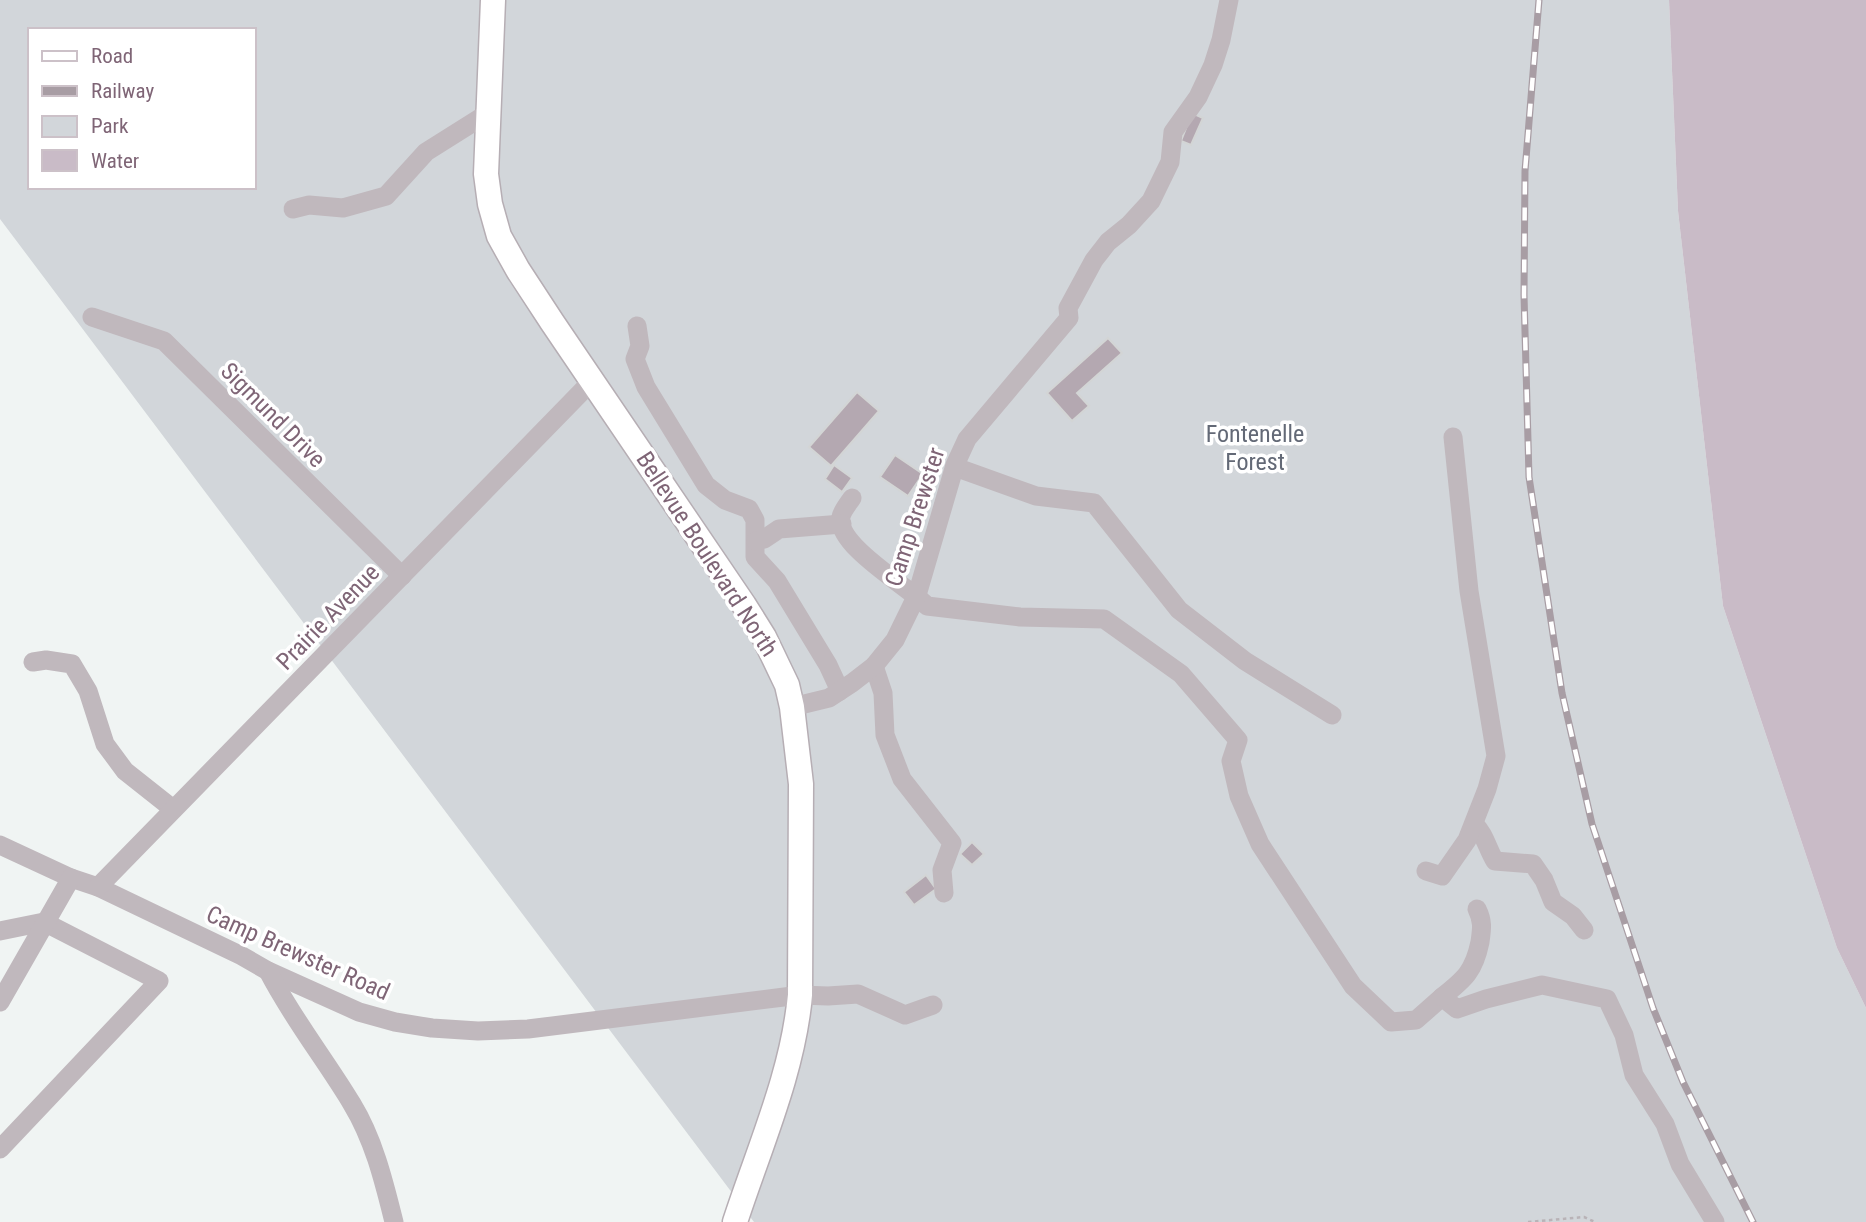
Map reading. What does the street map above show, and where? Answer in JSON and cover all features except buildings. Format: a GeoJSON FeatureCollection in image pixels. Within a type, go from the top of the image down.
{"type":"FeatureCollection","features":[{"type":"Feature","properties":{"kind":"main road","name":"Bellevue Boulevard North"},"geometry":{"type":"LineString","coordinates":[[493,0],[486,174],[490,204],[499,236],[518,270],[764,637],[787,685],[792,707],[801,784],[798,1020],[787,1066],[735,1222]]}},
{"type":"Feature","properties":{"kind":"street","name":"Camp Brewster"},"geometry":{"type":"LineString","coordinates":[[792,707],[829,698],[874,666],[895,640],[917,595],[955,467],[967,439],[1069,318],[1068,308],[1094,260],[1108,242],[1129,226],[1151,201],[1170,162],[1173,132],[1198,97],[1213,65],[1221,40],[1228,0]]}},
{"type":"Feature","properties":{"kind":"street"},"geometry":{"type":"LineString","coordinates":[[293,209],[325,204],[343,208],[386,197],[426,152],[488,113]]}},
{"type":"Feature","properties":{"kind":"street","name":"Sigmund Drive"},"geometry":{"type":"LineString","coordinates":[[92,317],[164,341],[402,576]]}},
{"type":"Feature","properties":{"kind":"street"},"geometry":{"type":"LineString","coordinates":[[637,326],[640,346],[635,359],[646,387],[706,485],[725,500],[749,509],[755,520],[755,556],[777,582],[828,665],[839,691]]}},
{"type":"Feature","properties":{"kind":"street","name":"Prairie Avenue"},"geometry":{"type":"LineString","coordinates":[[98,887],[593,381]]}},
{"type":"Feature","properties":{"kind":"street"},"geometry":{"type":"LineString","coordinates":[[1426,871],[1442,876],[1467,839],[1487,789],[1496,756],[1469,591],[1453,437]]}},
{"type":"Feature","properties":{"kind":"street"},"geometry":{"type":"LineString","coordinates":[[955,467],[1035,496],[1094,503],[1179,610],[1245,660],[1332,715]]}},
{"type":"Feature","properties":{"kind":"street"},"geometry":{"type":"LineString","coordinates":[[852,498],[841,518],[843,532],[864,556],[917,595],[927,606],[1020,617],[1104,619],[1181,674],[1238,740],[1231,761],[1239,796],[1260,844],[1353,986],[1391,1022],[1416,1020],[1464,979],[1476,962],[1483,922],[1477,909]]}},
{"type":"Feature","properties":{"kind":"street"},"geometry":{"type":"LineString","coordinates":[[756,541],[779,529],[842,524]]}},
{"type":"Feature","properties":{"kind":"street"},"geometry":{"type":"LineString","coordinates":[[33,662],[46,660],[72,664],[88,691],[105,744],[125,771],[173,809]]}},
{"type":"Feature","properties":{"kind":"street"},"geometry":{"type":"LineString","coordinates":[[874,666],[883,693],[885,735],[902,779],[952,842],[942,870],[944,893]]}},
{"type":"Feature","properties":{"kind":"street"},"geometry":{"type":"LineString","coordinates":[[1474,824],[1482,832],[1489,852],[1496,861],[1533,864],[1544,880],[1553,902],[1573,916],[1584,930]]}},
{"type":"Feature","properties":{"kind":"street","name":"Camp Brewster Road"},"geometry":{"type":"LineString","coordinates":[[0,845],[71,878],[98,887],[268,971],[359,1012],[395,1022],[478,1031],[528,1029],[800,995],[858,994],[905,1015],[933,1005]]}},
{"type":"Feature","properties":{"kind":"street"},"geometry":{"type":"LineString","coordinates":[[3,991],[71,878]]}},
{"type":"Feature","properties":{"kind":"street"},"geometry":{"type":"LineString","coordinates":[[0,931],[44,922],[159,981],[0,1150]]}},
{"type":"Feature","properties":{"kind":"street"},"geometry":{"type":"LineString","coordinates":[[268,971],[285,1004],[353,1105],[369,1138],[394,1222]]}},
{"type":"Feature","properties":{"kind":"street"},"geometry":{"type":"LineString","coordinates":[[1442,997],[1457,1009],[1542,985],[1607,999],[1624,1035],[1634,1075],[1665,1124],[1680,1164],[1715,1222]]}},
{"type":"Feature","properties":{"kind":"path"},"geometry":{"type":"LineString","coordinates":[[1528,1222],[1584,1217],[1595,1222]]}},
{"type":"Feature","properties":{"kind":"green space","name":"Fontenelle Forest"},"geometry":{"type":"Polygon","coordinates":[[[0,0],[1669,0],[1678,211],[1723,606],[1837,948],[1866,1008],[1866,1222],[754,1222],[0,219],[0,0]]]}},
{"type":"Feature","properties":{"kind":"water"},"geometry":{"type":"Polygon","coordinates":[[[1669,0],[1866,0],[1866,1008],[1837,948],[1723,606],[1678,211],[1669,0]]]}},
{"type":"Feature","properties":{"kind":"railway"},"geometry":{"type":"LineString","coordinates":[[1539,0],[1525,171],[1524,295],[1529,477],[1562,693],[1592,824],[1653,1008],[1683,1082],[1753,1222]]}}]}
